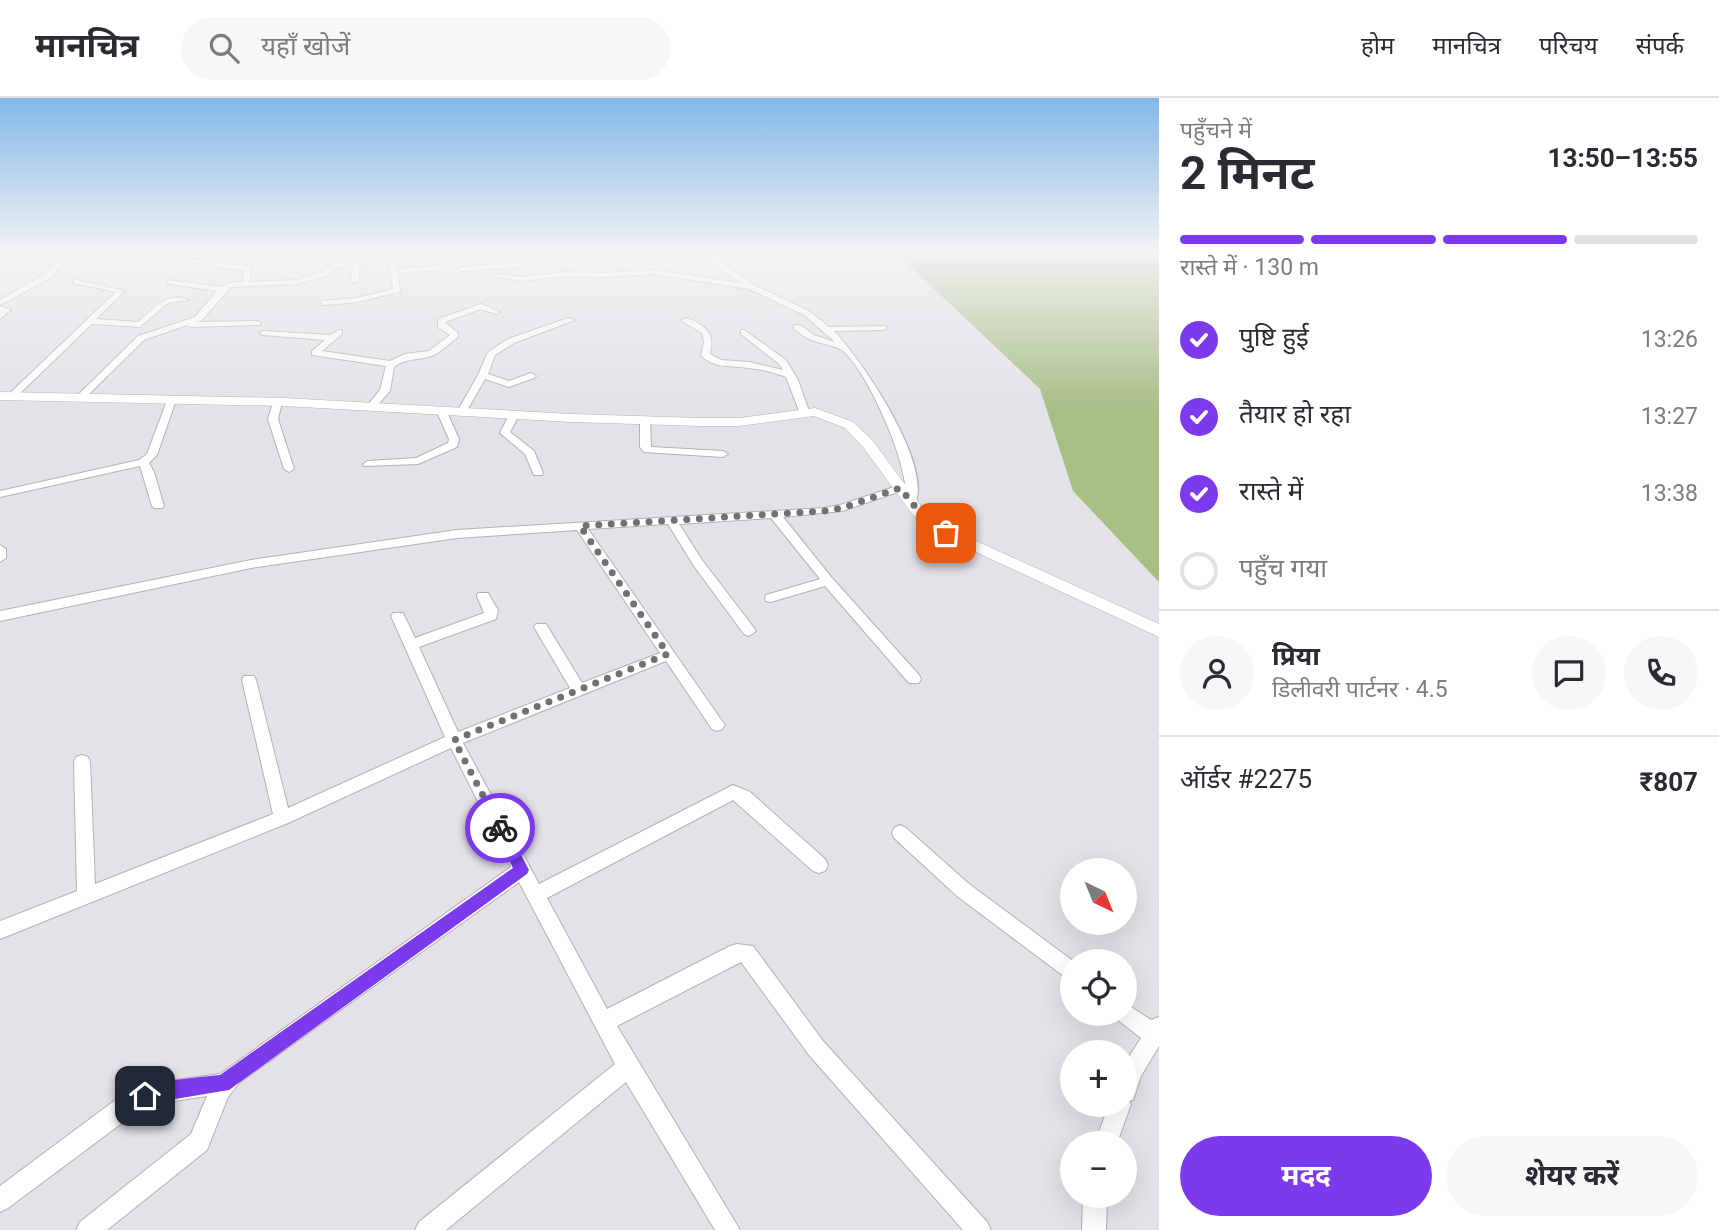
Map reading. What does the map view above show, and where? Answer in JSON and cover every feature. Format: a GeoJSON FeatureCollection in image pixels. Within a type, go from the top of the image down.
{"type":"FeatureCollection","features":[{"type":"Feature","properties":{"kind":"street"},"geometry":{"type":"LineString","coordinates":[[5,396],[106,305]]}},
{"type":"Feature","properties":{"kind":"street"},"geometry":{"type":"LineString","coordinates":[[90,321],[140,325],[163,305]]}},
{"type":"Feature","properties":{"kind":"street"},"geometry":{"type":"LineString","coordinates":[[81,397],[141,338],[201,317],[210,305]]}},
{"type":"Feature","properties":{"kind":"street"},"geometry":{"type":"LineString","coordinates":[[791,305],[828,330],[877,394],[888,414],[910,478],[913,493],[911,502]]}},
{"type":"Feature","properties":{"kind":"street"},"geometry":{"type":"LineString","coordinates":[[0,306],[7,310],[0,317]]}},
{"type":"Feature","properties":{"kind":"street"},"geometry":{"type":"LineString","coordinates":[[263,333],[335,335],[315,353],[391,364],[408,356],[431,353],[455,335],[441,325],[443,320],[481,306],[496,312]]}},
{"type":"Feature","properties":{"kind":"street"},"geometry":{"type":"LineString","coordinates":[[462,412],[483,375],[488,358],[500,348],[525,335],[571,320]]}},
{"type":"Feature","properties":{"kind":"street"},"geometry":{"type":"LineString","coordinates":[[685,320],[706,332],[710,343],[705,355],[710,360],[749,365],[780,372],[792,378]]}},
{"type":"Feature","properties":{"kind":"street"},"geometry":{"type":"LineString","coordinates":[[179,326],[257,323]]}},
{"type":"Feature","properties":{"kind":"street"},"geometry":{"type":"LineString","coordinates":[[797,327],[811,337],[844,348]]}},
{"type":"Feature","properties":{"kind":"street"},"geometry":{"type":"LineString","coordinates":[[828,330],[883,328]]}},
{"type":"Feature","properties":{"kind":"street"},"geometry":{"type":"LineString","coordinates":[[744,332],[783,362],[804,411]]}},
{"type":"Feature","properties":{"kind":"street"},"geometry":{"type":"LineString","coordinates":[[372,406],[385,391],[391,364]]}},
{"type":"Feature","properties":{"kind":"street"},"geometry":{"type":"LineString","coordinates":[[483,375],[509,384],[531,376]]}},
{"type":"Feature","properties":{"kind":"street"},"geometry":{"type":"LineString","coordinates":[[5,396],[277,402],[645,420],[739,422],[804,411],[832,416],[849,425],[925,519],[946,533],[1159,631]]}},
{"type":"Feature","properties":{"kind":"street"},"geometry":{"type":"LineString","coordinates":[[0,494],[143,462],[152,455],[171,400]]}},
{"type":"Feature","properties":{"kind":"street"},"geometry":{"type":"LineString","coordinates":[[277,402],[273,419],[289,469]]}},
{"type":"Feature","properties":{"kind":"street"},"geometry":{"type":"LineString","coordinates":[[368,464],[418,461],[453,445],[454,439],[441,410]]}},
{"type":"Feature","properties":{"kind":"street"},"geometry":{"type":"LineString","coordinates":[[514,415],[505,433],[530,453],[538,473]]}},
{"type":"Feature","properties":{"kind":"street"},"geometry":{"type":"LineString","coordinates":[[645,420],[645,447],[648,450],[723,454]]}},
{"type":"Feature","properties":{"kind":"street"},"geometry":{"type":"LineString","coordinates":[[143,462],[149,472],[158,506]]}},
{"type":"Feature","properties":{"kind":"street"},"geometry":{"type":"LineString","coordinates":[[0,616],[327,551],[457,534],[776,516],[842,508],[900,488]]}},
{"type":"Feature","properties":{"kind":"street"},"geometry":{"type":"LineString","coordinates":[[776,516],[828,582],[914,679]]}},
{"type":"Feature","properties":{"kind":"street"},"geometry":{"type":"LineString","coordinates":[[672,522],[698,563],[748,631]]}},
{"type":"Feature","properties":{"kind":"street"},"geometry":{"type":"LineString","coordinates":[[580,526],[717,725]]}},
{"type":"Feature","properties":{"kind":"street"},"geometry":{"type":"LineString","coordinates":[[0,549],[0,558]]}},
{"type":"Feature","properties":{"kind":"street"},"geometry":{"type":"LineString","coordinates":[[771,598],[828,582]]}},
{"type":"Feature","properties":{"kind":"street"},"geometry":{"type":"LineString","coordinates":[[411,645],[491,616],[491,610],[483,596]]}},
{"type":"Feature","properties":{"kind":"street"},"geometry":{"type":"LineString","coordinates":[[398,616],[454,740],[535,895],[628,1067],[728,1230]]}},
{"type":"Feature","properties":{"kind":"street"},"geometry":{"type":"LineString","coordinates":[[541,627],[579,690]]}},
{"type":"Feature","properties":{"kind":"street"},"geometry":{"type":"LineString","coordinates":[[0,930],[282,818],[454,740],[668,654]]}},
{"type":"Feature","properties":{"kind":"street"},"geometry":{"type":"LineString","coordinates":[[249,680],[282,818]]}},
{"type":"Feature","properties":{"kind":"street"},"geometry":{"type":"LineString","coordinates":[[82,762],[86,896]]}},
{"type":"Feature","properties":{"kind":"street"},"geometry":{"type":"LineString","coordinates":[[535,895],[733,792],[744,797],[819,865]]}},
{"type":"Feature","properties":{"kind":"street"},"geometry":{"type":"LineString","coordinates":[[900,833],[963,890],[1060,963]]}},
{"type":"Feature","properties":{"kind":"street"},"geometry":{"type":"LineString","coordinates":[[88,1230],[199,1142],[223,1084],[522,870]]}},
{"type":"Feature","properties":{"kind":"street"},"geometry":{"type":"LineString","coordinates":[[604,1021],[737,953],[746,953],[816,1048],[979,1230]]}},
{"type":"Feature","properties":{"kind":"street"},"geometry":{"type":"LineString","coordinates":[[1137,1020],[1157,1031],[1137,1064]]}},
{"type":"Feature","properties":{"kind":"street"},"geometry":{"type":"LineString","coordinates":[[427,1230],[628,1067]]}},
{"type":"Feature","properties":{"kind":"street"},"geometry":{"type":"LineString","coordinates":[[0,1200],[126,1106],[145,1096],[171,1089],[223,1084]]}},
{"type":"Feature","properties":{"kind":"street"},"geometry":{"type":"LineString","coordinates":[[1094,1230],[1095,1208]]}},
{"type":"Feature","properties":{"kind":"green space"},"geometry":{"type":"Polygon","coordinates":[[[951,305],[1159,305],[1159,582],[1073,491],[1040,389],[951,305]]]}},
{"type":"Feature","properties":{"kind":"way so far"},"geometry":{"type":"LineString","coordinates":[[500,828],[454,740],[668,654],[580,526],[824,511],[842,508],[900,488],[925,519],[946,533]]}},
{"type":"Feature","properties":{"kind":"route"},"geometry":{"type":"LineString","coordinates":[[145,1096],[171,1089],[223,1084],[299,1027],[522,870],[500,828]]}}]}
